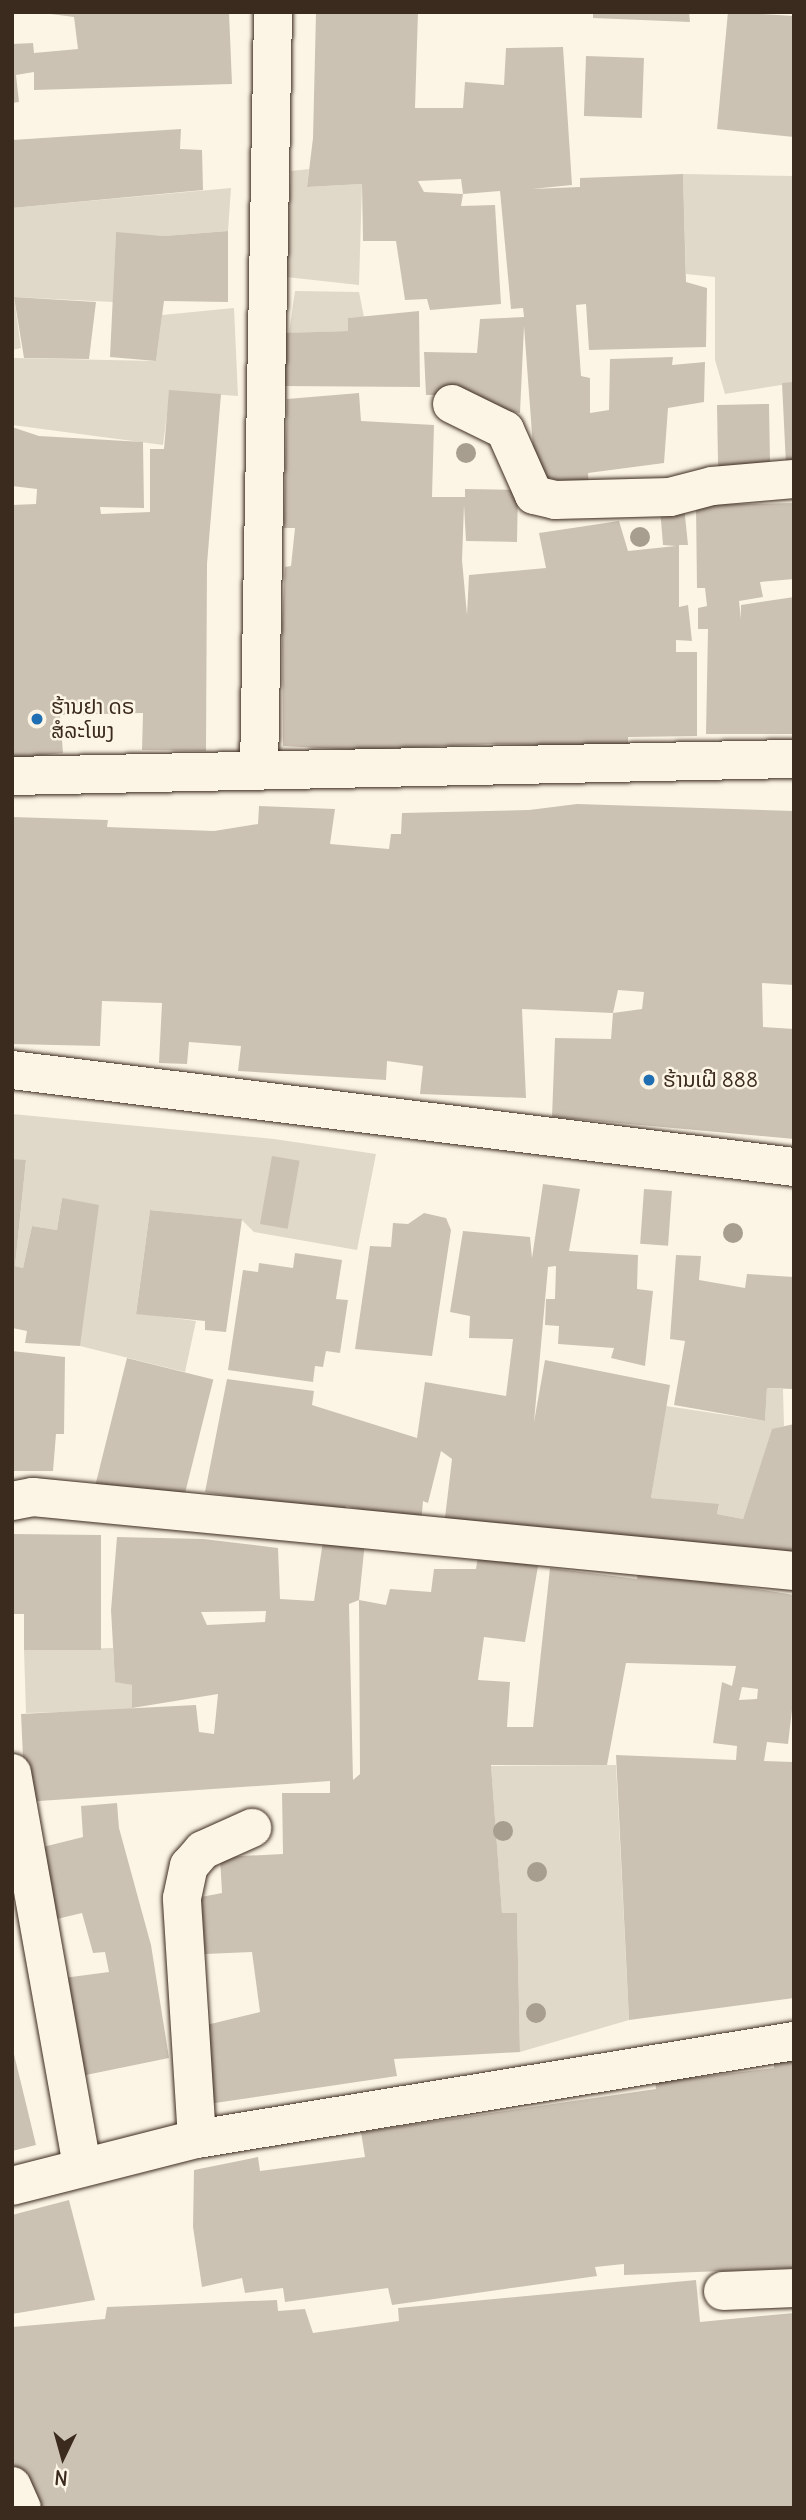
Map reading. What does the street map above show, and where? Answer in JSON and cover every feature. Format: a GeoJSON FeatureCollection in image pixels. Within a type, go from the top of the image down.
{"type":"FeatureCollection","features":[{"type":"Feature","properties":{"kind":"street"},"geometry":{"type":"LineString","coordinates":[[259,770],[273,12]]}},
{"type":"Feature","properties":{"kind":"street"},"geometry":{"type":"LineString","coordinates":[[452,404],[505,430],[534,495],[555,500],[670,497],[712,486],[794,479]]}},
{"type":"Feature","properties":{"kind":"street"},"geometry":{"type":"LineString","coordinates":[[12,776],[794,759]]}},
{"type":"Feature","properties":{"kind":"street"},"geometry":{"type":"LineString","coordinates":[[12,1070],[794,1167]]}},
{"type":"Feature","properties":{"kind":"street"},"geometry":{"type":"LineString","coordinates":[[12,1501],[33,1497],[794,1571]]}},
{"type":"Feature","properties":{"kind":"street"},"geometry":{"type":"LineString","coordinates":[[13,1792],[82,2167]]}},
{"type":"Feature","properties":{"kind":"street"},"geometry":{"type":"LineString","coordinates":[[197,2139],[182,1898],[189,1866],[203,1850],[252,1828]]}},
{"type":"Feature","properties":{"kind":"street"},"geometry":{"type":"LineString","coordinates":[[12,2186],[197,2139],[794,2041]]}},
{"type":"Feature","properties":{"kind":"street"},"geometry":{"type":"LineString","coordinates":[[723,2291],[794,2288]]}},
{"type":"Feature","properties":{"kind":"street"},"geometry":{"type":"LineString","coordinates":[[12,2486],[22,2508]]}},
{"type":"Feature","properties":{"kind":"shaded area"},"geometry":{"type":"Polygon","coordinates":[[[309,169],[307,187],[362,184],[359,285],[286,277],[291,171],[309,169]]]}},
{"type":"Feature","properties":{"kind":"shaded area"},"geometry":{"type":"Polygon","coordinates":[[[683,174],[794,176],[794,383],[725,394],[715,360],[715,277],[686,274],[683,174]]]}},
{"type":"Feature","properties":{"kind":"shaded area"},"geometry":{"type":"Polygon","coordinates":[[[231,188],[228,231],[164,236],[116,233],[113,302],[14,297],[21,348],[12,350],[12,208],[231,188]]]}},
{"type":"Feature","properties":{"kind":"shaded area"},"geometry":{"type":"Polygon","coordinates":[[[295,291],[359,292],[364,317],[348,318],[348,331],[289,333],[295,291]]]}},
{"type":"Feature","properties":{"kind":"shaded area"},"geometry":{"type":"Polygon","coordinates":[[[234,308],[238,396],[170,391],[163,445],[12,425],[12,358],[156,361],[162,315],[234,308]]]}},
{"type":"Feature","properties":{"kind":"shaded area"},"geometry":{"type":"Polygon","coordinates":[[[12,1114],[274,1139],[376,1154],[357,1250],[254,1232],[241,1219],[150,1210],[136,1313],[196,1321],[185,1372],[80,1346],[62,1198],[57,1230],[32,1226],[23,1268],[15,1266],[26,1161],[12,1159],[12,1114]]]}},
{"type":"Feature","properties":{"kind":"shaded area"},"geometry":{"type":"Polygon","coordinates":[[[767,1388],[783,1389],[784,1426],[772,1430],[743,1519],[717,1514],[719,1505],[651,1498],[666,1406],[765,1421],[767,1388]]]}},
{"type":"Feature","properties":{"kind":"shaded area"},"geometry":{"type":"Polygon","coordinates":[[[113,1648],[115,1681],[132,1685],[132,1710],[26,1713],[24,1650],[113,1648]]]}},
{"type":"Feature","properties":{"kind":"shaded area"},"geometry":{"type":"Polygon","coordinates":[[[616,1765],[629,2020],[520,2052],[517,1913],[502,1913],[491,1766],[616,1765]]]}},
{"type":"Feature","properties":{"kind":"building"},"geometry":{"type":"Polygon","coordinates":[[[35,12],[229,12],[232,84],[34,90],[34,72],[16,75],[19,102],[12,103],[12,44],[33,43],[34,53],[78,49],[74,17],[35,12]]]}},
{"type":"Feature","properties":{"kind":"building"},"geometry":{"type":"Polygon","coordinates":[[[316,12],[418,12],[415,108],[463,108],[465,82],[504,85],[506,48],[563,47],[572,185],[532,189],[580,187],[580,178],[683,174],[686,282],[707,288],[706,347],[589,350],[586,304],[576,305],[581,376],[590,378],[590,413],[609,410],[610,359],[673,357],[672,365],[705,362],[704,402],[668,408],[664,463],[588,473],[589,489],[535,474],[524,326],[520,413],[473,407],[474,395],[426,395],[424,352],[477,353],[480,319],[524,317],[523,308],[511,309],[500,191],[463,194],[461,206],[495,205],[501,304],[430,310],[427,299],[405,300],[396,241],[363,241],[362,184],[307,187],[313,138],[316,12]],[[461,179],[418,181],[424,192],[463,194],[461,179]]]}},
{"type":"Feature","properties":{"kind":"building"},"geometry":{"type":"Polygon","coordinates":[[[593,12],[689,12],[690,22],[593,18],[593,12]]]}},
{"type":"Feature","properties":{"kind":"building"},"geometry":{"type":"Polygon","coordinates":[[[728,12],[794,16],[794,137],[717,129],[728,12]]]}},
{"type":"Feature","properties":{"kind":"building"},"geometry":{"type":"Polygon","coordinates":[[[586,56],[644,58],[642,118],[584,116],[586,56]]]}},
{"type":"Feature","properties":{"kind":"building"},"geometry":{"type":"Polygon","coordinates":[[[181,129],[180,149],[202,150],[203,190],[12,208],[12,140],[181,129]]]}},
{"type":"Feature","properties":{"kind":"building"},"geometry":{"type":"Polygon","coordinates":[[[228,231],[228,302],[164,301],[156,361],[110,357],[116,232],[164,236],[228,231]]]}},
{"type":"Feature","properties":{"kind":"building"},"geometry":{"type":"Polygon","coordinates":[[[14,297],[96,302],[89,359],[24,358],[14,297]]]}},
{"type":"Feature","properties":{"kind":"building"},"geometry":{"type":"Polygon","coordinates":[[[419,311],[420,387],[282,386],[282,333],[348,331],[348,318],[419,311]]]}},
{"type":"Feature","properties":{"kind":"building"},"geometry":{"type":"Polygon","coordinates":[[[794,382],[794,465],[786,465],[782,383],[794,382]]]}},
{"type":"Feature","properties":{"kind":"building"},"geometry":{"type":"Polygon","coordinates":[[[169,390],[221,394],[207,564],[206,751],[142,750],[143,713],[60,715],[63,753],[16,758],[12,764],[12,505],[36,504],[37,489],[12,486],[12,427],[39,436],[143,442],[144,508],[100,507],[101,514],[150,512],[150,449],[164,449],[169,390]]]}},
{"type":"Feature","properties":{"kind":"building"},"geometry":{"type":"Polygon","coordinates":[[[359,393],[361,421],[434,425],[432,497],[465,497],[465,489],[518,490],[517,542],[466,541],[464,505],[462,560],[467,615],[469,575],[546,568],[539,533],[619,521],[628,551],[676,546],[663,545],[660,508],[684,506],[688,545],[679,545],[679,607],[688,605],[692,641],[676,640],[676,652],[697,652],[697,736],[628,737],[628,747],[494,744],[356,750],[283,746],[282,625],[285,567],[291,566],[295,528],[284,528],[287,399],[359,393]]]}},
{"type":"Feature","properties":{"kind":"building"},"geometry":{"type":"Polygon","coordinates":[[[769,404],[770,467],[718,468],[717,405],[769,404]]]}},
{"type":"Feature","properties":{"kind":"building"},"geometry":{"type":"Polygon","coordinates":[[[794,503],[794,579],[760,582],[763,597],[739,601],[741,619],[741,605],[794,597],[794,734],[706,734],[708,629],[698,629],[698,608],[707,606],[705,588],[697,588],[696,505],[794,503]]]}},
{"type":"Feature","properties":{"kind":"building"},"geometry":{"type":"Polygon","coordinates":[[[577,804],[794,811],[794,985],[762,983],[763,1027],[794,1029],[794,1139],[552,1117],[555,1038],[611,1039],[613,1013],[522,1009],[526,1098],[420,1094],[423,1066],[387,1061],[386,1080],[238,1071],[241,1046],[189,1042],[187,1064],[159,1063],[162,1003],[102,1001],[100,1046],[12,1044],[12,817],[108,820],[107,827],[214,831],[258,824],[259,806],[335,809],[330,844],[389,849],[391,834],[401,834],[402,813],[529,810],[577,804]],[[618,990],[613,1013],[642,1009],[644,992],[618,990]]]}},
{"type":"Feature","properties":{"kind":"building"},"geometry":{"type":"Polygon","coordinates":[[[272,1156],[300,1161],[288,1229],[260,1224],[272,1156]]]}},
{"type":"Feature","properties":{"kind":"building"},"geometry":{"type":"Polygon","coordinates":[[[12,1159],[26,1160],[15,1266],[23,1268],[32,1226],[57,1230],[62,1198],[99,1205],[80,1346],[25,1343],[27,1331],[12,1328],[12,1159]]]}},
{"type":"Feature","properties":{"kind":"building"},"geometry":{"type":"Polygon","coordinates":[[[543,1184],[580,1189],[569,1251],[638,1255],[637,1289],[653,1291],[645,1366],[611,1358],[614,1348],[558,1344],[559,1326],[545,1325],[546,1299],[555,1299],[556,1266],[548,1267],[534,1422],[545,1360],[670,1385],[651,1498],[719,1504],[717,1514],[743,1519],[772,1429],[794,1424],[794,1558],[444,1526],[452,1459],[441,1451],[428,1503],[423,1501],[421,1524],[346,1506],[346,1514],[205,1492],[227,1379],[314,1391],[312,1405],[417,1438],[425,1382],[506,1396],[513,1339],[469,1338],[470,1316],[450,1312],[463,1231],[530,1237],[532,1258],[543,1184]]]}},
{"type":"Feature","properties":{"kind":"building"},"geometry":{"type":"Polygon","coordinates":[[[644,1189],[672,1191],[668,1246],[640,1244],[644,1189]]]}},
{"type":"Feature","properties":{"kind":"building"},"geometry":{"type":"Polygon","coordinates":[[[150,1210],[242,1219],[226,1332],[205,1330],[205,1321],[136,1314],[150,1210]]]}},
{"type":"Feature","properties":{"kind":"building"},"geometry":{"type":"Polygon","coordinates":[[[424,1213],[446,1218],[451,1230],[432,1356],[355,1349],[370,1246],[391,1247],[393,1223],[408,1224],[424,1213]]]}},
{"type":"Feature","properties":{"kind":"building"},"geometry":{"type":"Polygon","coordinates":[[[295,1253],[342,1260],[336,1299],[348,1300],[340,1353],[326,1351],[323,1367],[315,1366],[313,1382],[228,1370],[243,1270],[258,1272],[259,1263],[293,1268],[295,1253]]]}},
{"type":"Feature","properties":{"kind":"building"},"geometry":{"type":"Polygon","coordinates":[[[676,1255],[701,1256],[699,1280],[745,1288],[747,1274],[794,1277],[793,1389],[767,1388],[765,1421],[674,1405],[685,1341],[670,1339],[676,1255]]]}},
{"type":"Feature","properties":{"kind":"building"},"geometry":{"type":"Polygon","coordinates":[[[12,1351],[65,1357],[64,1434],[56,1434],[53,1471],[12,1471],[12,1351]]]}},
{"type":"Feature","properties":{"kind":"building"},"geometry":{"type":"Polygon","coordinates":[[[127,1358],[213,1380],[182,1506],[96,1484],[127,1358]]]}},
{"type":"Feature","properties":{"kind":"building"},"geometry":{"type":"Polygon","coordinates":[[[13,1534],[101,1535],[101,1650],[24,1650],[24,1614],[12,1614],[13,1534]]]}},
{"type":"Feature","properties":{"kind":"building"},"geometry":{"type":"Polygon","coordinates":[[[117,1537],[203,1539],[278,1548],[280,1599],[314,1601],[323,1541],[365,1542],[359,1600],[386,1605],[390,1589],[431,1592],[434,1569],[476,1569],[478,1556],[538,1566],[525,1642],[484,1637],[478,1680],[510,1682],[507,1727],[533,1727],[550,1568],[637,1579],[638,1570],[794,1595],[794,1693],[788,1744],[767,1742],[764,1761],[794,1762],[794,1998],[629,2020],[616,1755],[736,1760],[737,1746],[713,1743],[722,1682],[732,1686],[736,1666],[626,1663],[607,1765],[491,1765],[502,1913],[517,1913],[520,2052],[394,2059],[397,2076],[208,2104],[198,2027],[260,2012],[252,1952],[205,1954],[201,1897],[222,1893],[220,1857],[283,1854],[282,1793],[330,1793],[330,1781],[25,1802],[21,1714],[196,1705],[199,1732],[214,1734],[218,1694],[132,1708],[132,1685],[115,1682],[111,1610],[117,1537]],[[359,1600],[349,1604],[353,1780],[360,1774],[359,1600]],[[266,1611],[201,1612],[207,1625],[265,1622],[266,1611]],[[742,1687],[739,1700],[757,1699],[758,1689],[742,1687]]]}},
{"type":"Feature","properties":{"kind":"building"},"geometry":{"type":"Polygon","coordinates":[[[117,1803],[119,1828],[151,1945],[169,2058],[76,2077],[56,1979],[109,1972],[105,1952],[93,1953],[82,1913],[57,1919],[39,1848],[83,1837],[81,1806],[117,1803]]]}},
{"type":"Feature","properties":{"kind":"building"},"geometry":{"type":"Polygon","coordinates":[[[12,2046],[36,2145],[12,2151],[12,2046]]]}},
{"type":"Feature","properties":{"kind":"building"},"geometry":{"type":"Polygon","coordinates":[[[794,2056],[794,2268],[624,2275],[624,2264],[595,2267],[597,2276],[392,2305],[388,2288],[285,2302],[283,2288],[245,2293],[242,2278],[202,2287],[193,2227],[194,2170],[258,2157],[260,2171],[365,2157],[361,2132],[656,2089],[655,2077],[689,2073],[691,2078],[774,2068],[774,2058],[794,2056]]]}},
{"type":"Feature","properties":{"kind":"building"},"geometry":{"type":"Polygon","coordinates":[[[69,2200],[95,2300],[12,2314],[12,2215],[69,2200]]]}},
{"type":"Feature","properties":{"kind":"building"},"geometry":{"type":"Polygon","coordinates":[[[696,2280],[700,2322],[794,2313],[794,2508],[31,2508],[12,2466],[12,2327],[105,2319],[107,2307],[277,2300],[278,2311],[305,2309],[313,2333],[399,2321],[398,2308],[696,2280]]]}},
{"type":"Feature","properties":{"kind":"place","name":"ຮ້ານຢາ ດຣ ສໍລະໂພງ"},"geometry":{"type":"Point","coordinates":[37,719]}},
{"type":"Feature","properties":{"kind":"place","name":"ຮ້ານເຝີ 888"},"geometry":{"type":"Point","coordinates":[649,1080]}}]}
